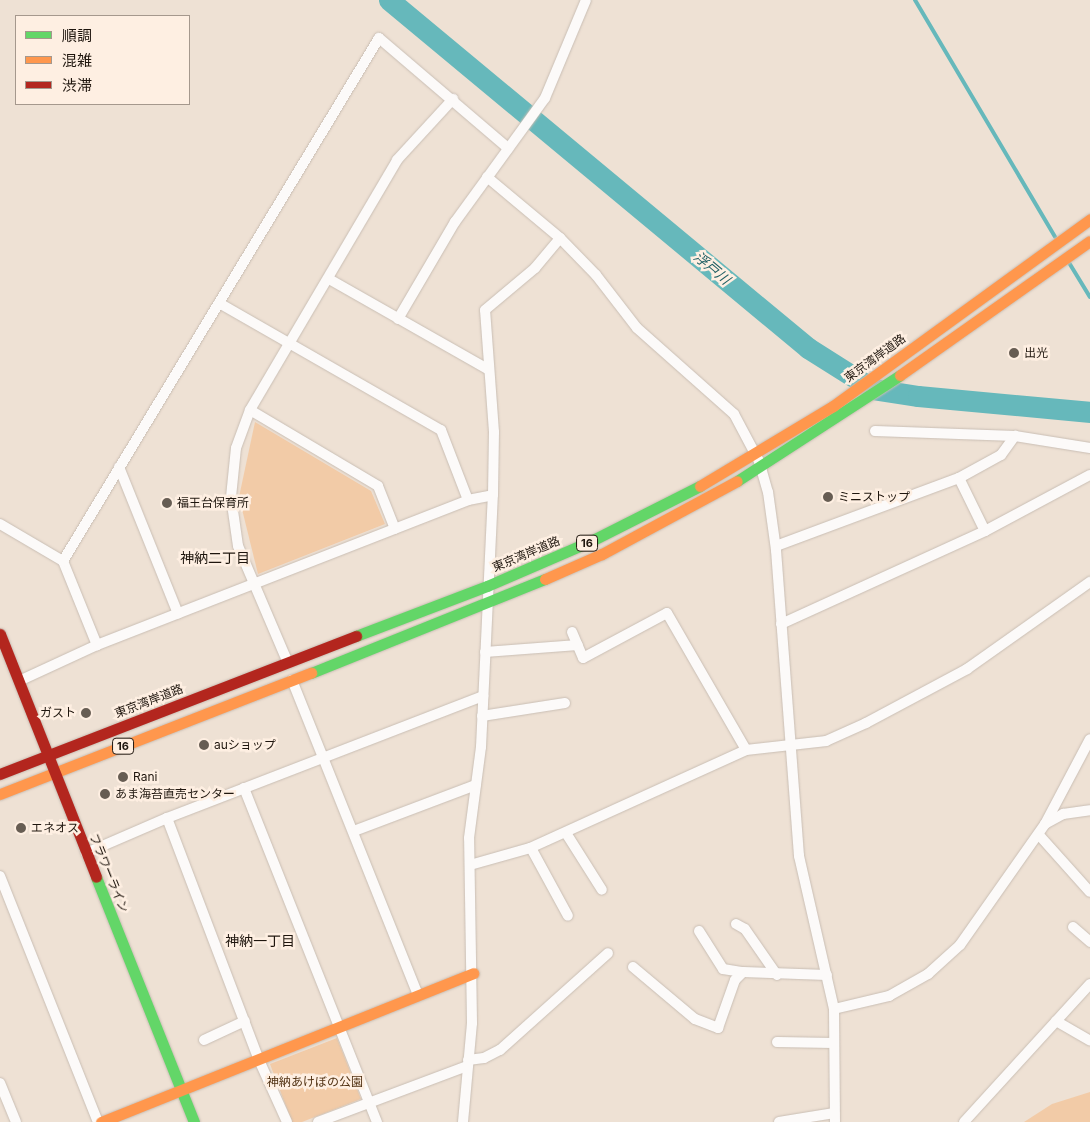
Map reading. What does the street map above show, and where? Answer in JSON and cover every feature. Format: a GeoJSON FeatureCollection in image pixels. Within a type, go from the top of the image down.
{"type":"FeatureCollection","features":[{"type":"Feature","properties":{"kind":"main road","name":"東京湾岸道路"},"geometry":{"type":"LineString","coordinates":[[0,774],[487,586],[600,537],[700,486],[833,406],[1090,219]]}},
{"type":"Feature","properties":{"kind":"main road","name":"16"},"geometry":{"type":"LineString","coordinates":[[0,794],[487,604],[602,554],[706,501],[761,468],[917,365],[1090,241]]}},
{"type":"Feature","properties":{"kind":"main road","name":"フラワーライン"},"geometry":{"type":"LineString","coordinates":[[0,634],[194,1122]]}},
{"type":"Feature","properties":{"kind":"main road"},"geometry":{"type":"LineString","coordinates":[[100,1122],[473,973]]}},
{"type":"Feature","properties":{"kind":"street"},"geometry":{"type":"LineString","coordinates":[[398,319],[456,222],[545,98],[586,0]]}},
{"type":"Feature","properties":{"kind":"street"},"geometry":{"type":"LineString","coordinates":[[63,561],[378,38],[511,145]]}},
{"type":"Feature","properties":{"kind":"street"},"geometry":{"type":"LineString","coordinates":[[288,663],[238,546],[231,497],[236,448],[250,410],[329,279],[397,160],[453,99]]}},
{"type":"Feature","properties":{"kind":"street"},"geometry":{"type":"LineString","coordinates":[[487,177],[560,238],[596,275],[637,328],[734,414],[756,454],[761,468],[768,492],[776,546],[788,745],[799,856],[834,1009],[834,1118],[779,1122]]}},
{"type":"Feature","properties":{"kind":"street"},"geometry":{"type":"LineString","coordinates":[[464,1122],[473,973],[470,815],[476,785],[482,716],[493,496],[494,432],[485,310],[535,268],[560,238]]}},
{"type":"Feature","properties":{"kind":"street"},"geometry":{"type":"LineString","coordinates":[[329,279],[490,370]]}},
{"type":"Feature","properties":{"kind":"street"},"geometry":{"type":"LineString","coordinates":[[219,303],[288,345],[441,430],[468,500]]}},
{"type":"Feature","properties":{"kind":"street"},"geometry":{"type":"LineString","coordinates":[[250,410],[378,486],[395,529]]}},
{"type":"Feature","properties":{"kind":"street"},"geometry":{"type":"LineString","coordinates":[[875,431],[1015,436],[1090,448]]}},
{"type":"Feature","properties":{"kind":"street"},"geometry":{"type":"LineString","coordinates":[[776,546],[959,478],[1001,455],[1015,436]]}},
{"type":"Feature","properties":{"kind":"street"},"geometry":{"type":"LineString","coordinates":[[120,467],[178,614]]}},
{"type":"Feature","properties":{"kind":"street"},"geometry":{"type":"LineString","coordinates":[[781,624],[985,531],[1090,475]]}},
{"type":"Feature","properties":{"kind":"street"},"geometry":{"type":"LineString","coordinates":[[959,478],[985,531]]}},
{"type":"Feature","properties":{"kind":"street"},"geometry":{"type":"LineString","coordinates":[[19,681],[97,646],[468,500],[493,496]]}},
{"type":"Feature","properties":{"kind":"street"},"geometry":{"type":"LineString","coordinates":[[0,524],[63,561],[97,646]]}},
{"type":"Feature","properties":{"kind":"street"},"geometry":{"type":"LineString","coordinates":[[470,865],[532,848],[746,750],[826,741],[967,670],[1090,582]]}},
{"type":"Feature","properties":{"kind":"street"},"geometry":{"type":"LineString","coordinates":[[572,632],[584,658],[668,613],[746,750]]}},
{"type":"Feature","properties":{"kind":"street"},"geometry":{"type":"LineString","coordinates":[[485,652],[578,645]]}},
{"type":"Feature","properties":{"kind":"street"},"geometry":{"type":"LineString","coordinates":[[292,680],[418,995]]}},
{"type":"Feature","properties":{"kind":"street"},"geometry":{"type":"LineString","coordinates":[[86,853],[167,818],[483,696]]}},
{"type":"Feature","properties":{"kind":"street"},"geometry":{"type":"LineString","coordinates":[[482,716],[565,703]]}},
{"type":"Feature","properties":{"kind":"street"},"geometry":{"type":"LineString","coordinates":[[834,1009],[908,988],[948,958],[1040,835],[1090,739]]}},
{"type":"Feature","properties":{"kind":"street"},"geometry":{"type":"LineString","coordinates":[[354,831],[476,785]]}},
{"type":"Feature","properties":{"kind":"street"},"geometry":{"type":"LineString","coordinates":[[244,788],[338,1027],[378,1122]]}},
{"type":"Feature","properties":{"kind":"street"},"geometry":{"type":"LineString","coordinates":[[1045,824],[1063,814],[1090,810]]}},
{"type":"Feature","properties":{"kind":"street"},"geometry":{"type":"LineString","coordinates":[[167,818],[259,1060],[286,1122]]}},
{"type":"Feature","properties":{"kind":"street"},"geometry":{"type":"LineString","coordinates":[[566,833],[602,890]]}},
{"type":"Feature","properties":{"kind":"street"},"geometry":{"type":"LineString","coordinates":[[1040,835],[1090,892]]}},
{"type":"Feature","properties":{"kind":"street"},"geometry":{"type":"LineString","coordinates":[[532,848],[568,916]]}},
{"type":"Feature","properties":{"kind":"street"},"geometry":{"type":"LineString","coordinates":[[1,880],[100,1122]]}},
{"type":"Feature","properties":{"kind":"street"},"geometry":{"type":"LineString","coordinates":[[736,924],[746,929],[777,975]]}},
{"type":"Feature","properties":{"kind":"street"},"geometry":{"type":"LineString","coordinates":[[1073,927],[1090,942]]}},
{"type":"Feature","properties":{"kind":"street"},"geometry":{"type":"LineString","coordinates":[[699,931],[723,969],[777,975],[827,975]]}},
{"type":"Feature","properties":{"kind":"street"},"geometry":{"type":"LineString","coordinates":[[318,1122],[370,1104],[500,1050],[608,953]]}},
{"type":"Feature","properties":{"kind":"street"},"geometry":{"type":"LineString","coordinates":[[633,967],[695,1019],[718,1028],[735,980],[743,972]]}},
{"type":"Feature","properties":{"kind":"street"},"geometry":{"type":"LineString","coordinates":[[964,1122],[1090,984]]}},
{"type":"Feature","properties":{"kind":"street"},"geometry":{"type":"LineString","coordinates":[[204,1040],[245,1021]]}},
{"type":"Feature","properties":{"kind":"street"},"geometry":{"type":"LineString","coordinates":[[1056,1021],[1090,1041]]}},
{"type":"Feature","properties":{"kind":"street"},"geometry":{"type":"LineString","coordinates":[[777,1042],[833,1044]]}},
{"type":"Feature","properties":{"kind":"street"},"geometry":{"type":"LineString","coordinates":[[0,1083],[16,1122]]}},
{"type":"Feature","properties":{"kind":"green space"},"geometry":{"type":"Polygon","coordinates":[[[255,422],[371,491],[385,524],[258,574],[239,497],[255,422]]]}},
{"type":"Feature","properties":{"kind":"green space","name":"神納あけぼの公園"},"geometry":{"type":"Polygon","coordinates":[[[337,1038],[361,1099],[302,1122],[292,1122],[270,1064],[337,1038]]]}},
{"type":"Feature","properties":{"kind":"green space"},"geometry":{"type":"Polygon","coordinates":[[[1090,1092],[1090,1122],[1024,1122],[1052,1104],[1090,1092]]]}},
{"type":"Feature","properties":{"kind":"waterway","name":"浮戸川"},"geometry":{"type":"LineString","coordinates":[[389,0],[808,348],[873,389],[918,396],[1090,412]]}},
{"type":"Feature","properties":{"kind":"waterway","name":"浮戸川"},"geometry":{"type":"LineString","coordinates":[[395,5],[397,0]]}},
{"type":"Feature","properties":{"kind":"waterway"},"geometry":{"type":"LineString","coordinates":[[915,0],[1055,237]]}},
{"type":"Feature","properties":{"kind":"waterway"},"geometry":{"type":"LineString","coordinates":[[1068,261],[1090,297]]}},
{"type":"Feature","properties":{"kind":"traffic: fast"},"geometry":{"type":"LineString","coordinates":[[737,481],[900,375]]}},
{"type":"Feature","properties":{"kind":"traffic: fast"},"geometry":{"type":"LineString","coordinates":[[356,636],[487,586],[591,541],[700,486]]}},
{"type":"Feature","properties":{"kind":"traffic: fast"},"geometry":{"type":"LineString","coordinates":[[311,673],[545,579]]}},
{"type":"Feature","properties":{"kind":"traffic: fast"},"geometry":{"type":"LineString","coordinates":[[96,877],[194,1122]]}},
{"type":"Feature","properties":{"kind":"traffic: slow"},"geometry":{"type":"LineString","coordinates":[[700,486],[833,406],[1090,219]]}},
{"type":"Feature","properties":{"kind":"traffic: slow"},"geometry":{"type":"LineString","coordinates":[[900,375],[1090,241]]}},
{"type":"Feature","properties":{"kind":"traffic: slow"},"geometry":{"type":"LineString","coordinates":[[545,579],[602,554],[737,481]]}},
{"type":"Feature","properties":{"kind":"traffic: slow"},"geometry":{"type":"LineString","coordinates":[[0,794],[311,673]]}},
{"type":"Feature","properties":{"kind":"traffic: slow"},"geometry":{"type":"LineString","coordinates":[[101,1122],[473,973]]}},
{"type":"Feature","properties":{"kind":"traffic: jam"},"geometry":{"type":"LineString","coordinates":[[0,634],[96,877]]}},
{"type":"Feature","properties":{"kind":"traffic: jam"},"geometry":{"type":"LineString","coordinates":[[0,774],[356,636]]}},
{"type":"Feature","properties":{"kind":"place","name":"出光"},"geometry":{"type":"Point","coordinates":[1014,353]}},
{"type":"Feature","properties":{"kind":"place","name":"ミニストップ"},"geometry":{"type":"Point","coordinates":[828,497]}},
{"type":"Feature","properties":{"kind":"place","name":"福王台保育所"},"geometry":{"type":"Point","coordinates":[167,503]}},
{"type":"Feature","properties":{"kind":"place","name":"ガスト"},"geometry":{"type":"Point","coordinates":[86,713]}},
{"type":"Feature","properties":{"kind":"place","name":"auショップ"},"geometry":{"type":"Point","coordinates":[204,745]}},
{"type":"Feature","properties":{"kind":"place","name":"Rani"},"geometry":{"type":"Point","coordinates":[123,777]}},
{"type":"Feature","properties":{"kind":"place","name":"あま海苔直売センター"},"geometry":{"type":"Point","coordinates":[105,794]}},
{"type":"Feature","properties":{"kind":"place","name":"エネオス"},"geometry":{"type":"Point","coordinates":[21,828]}},
{"type":"Feature","properties":{"kind":"district","name":"神納二丁目"},"geometry":{"type":"Point","coordinates":[215,558]}},
{"type":"Feature","properties":{"kind":"district","name":"神納一丁目"},"geometry":{"type":"Point","coordinates":[260,941]}}]}
